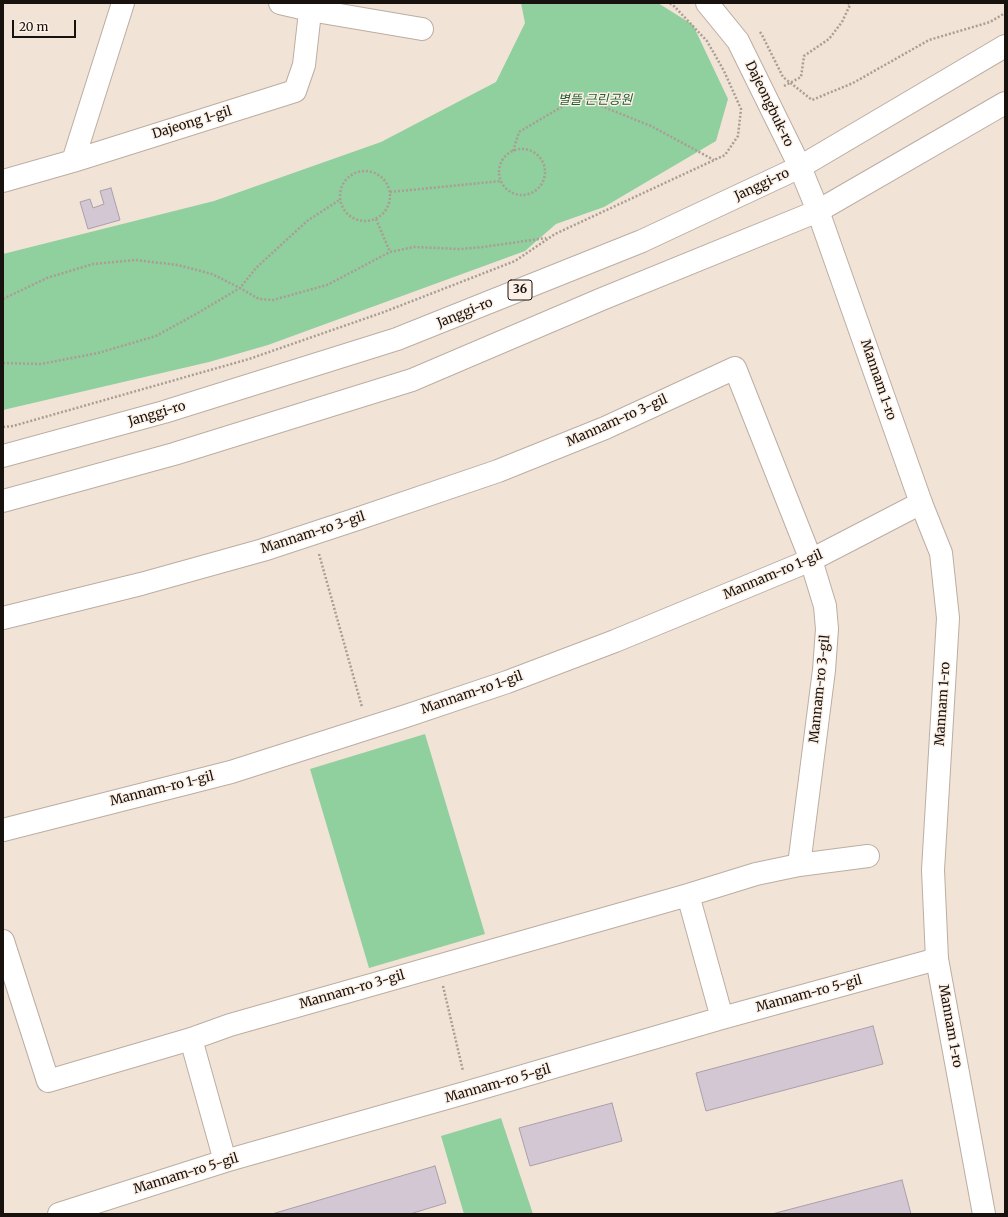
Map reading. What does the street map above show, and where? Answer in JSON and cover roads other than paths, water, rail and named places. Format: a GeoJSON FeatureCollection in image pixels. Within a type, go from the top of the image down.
{"type":"FeatureCollection","features":[{"type":"Feature","properties":{"kind":"street"},"geometry":{"type":"LineString","coordinates":[[73,161],[123,3]]}},
{"type":"Feature","properties":{"kind":"street"},"geometry":{"type":"LineString","coordinates":[[280,3],[311,7],[422,29]]}},
{"type":"Feature","properties":{"kind":"street","name":"Dajeongbuk-ro"},"geometry":{"type":"LineString","coordinates":[[707,3],[738,41],[800,167],[818,211]]}},
{"type":"Feature","properties":{"kind":"street","name":"Dajeong 1-gil"},"geometry":{"type":"LineString","coordinates":[[3,181],[73,161],[295,91],[304,65],[311,7]]}},
{"type":"Feature","properties":{"kind":"street","name":"Janggi-ro"},"geometry":{"type":"LineString","coordinates":[[3,456],[164,412],[397,340],[642,241],[800,167],[1005,46]]}},
{"type":"Feature","properties":{"kind":"street"},"geometry":{"type":"LineString","coordinates":[[3,501],[174,454],[412,380],[609,296],[818,211],[1005,103]]}},
{"type":"Feature","properties":{"kind":"street","name":"Mannam 1-ro"},"geometry":{"type":"LineString","coordinates":[[818,211],[921,503],[941,553],[948,618],[933,870],[937,959],[984,1214]]}},
{"type":"Feature","properties":{"kind":"street","name":"Mannam-ro 3-gil"},"geometry":{"type":"LineString","coordinates":[[3,618],[141,584],[263,550],[498,471],[605,428],[735,368],[811,560],[825,606],[827,629],[824,670],[799,865]]}},
{"type":"Feature","properties":{"kind":"street","name":"Mannam-ro 1-gil"},"geometry":{"type":"LineString","coordinates":[[3,830],[231,772],[507,682],[615,641],[811,560],[921,503]]}},
{"type":"Feature","properties":{"kind":"street","name":"Mannam-ro 3-gil"},"geometry":{"type":"LineString","coordinates":[[3,941],[48,1081],[191,1039],[230,1025],[688,895],[756,874],[799,865],[868,856]]}},
{"type":"Feature","properties":{"kind":"street"},"geometry":{"type":"LineString","coordinates":[[688,895],[722,1018]]}},
{"type":"Feature","properties":{"kind":"street","name":"Mannam-ro 5-gil"},"geometry":{"type":"LineString","coordinates":[[59,1214],[225,1161],[722,1018],[937,959]]}},
{"type":"Feature","properties":{"kind":"street"},"geometry":{"type":"LineString","coordinates":[[191,1039],[225,1161]]}},
{"type":"Feature","properties":{"kind":"park label","name":"별뜰 근린공원"},"geometry":{"type":"Point","coordinates":[595,100]}}]}
